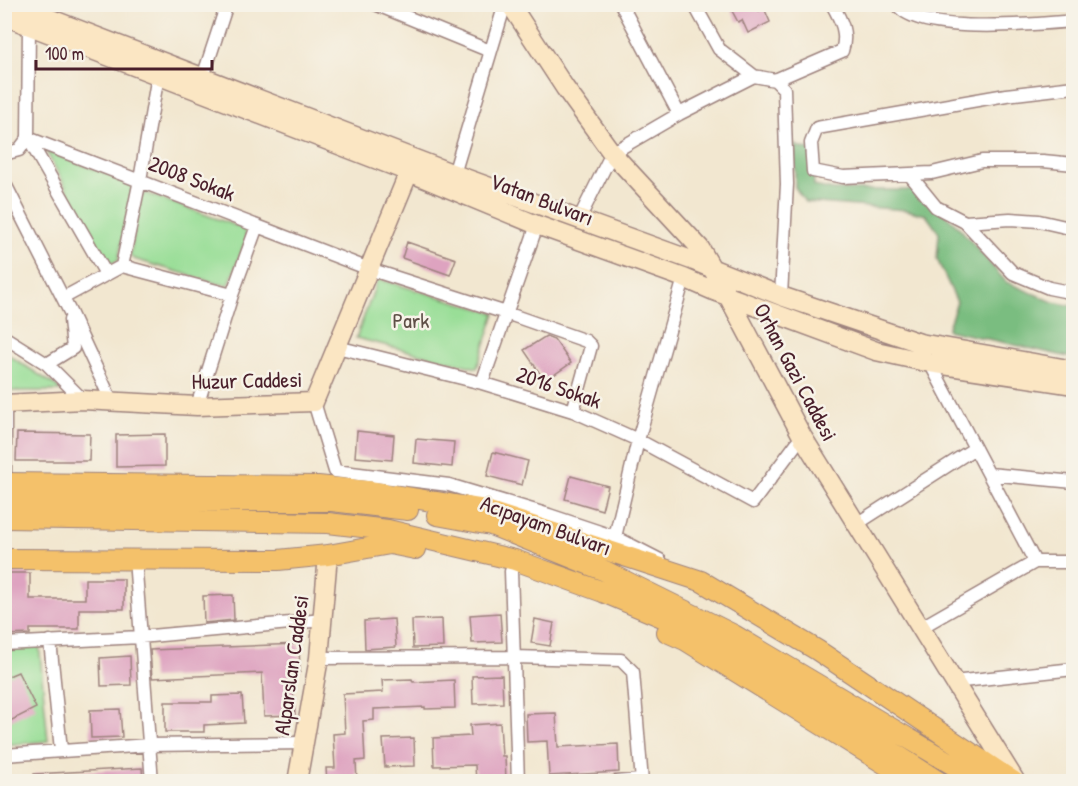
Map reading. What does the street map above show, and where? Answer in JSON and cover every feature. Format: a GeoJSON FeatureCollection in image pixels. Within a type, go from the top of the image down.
{"type":"FeatureCollection","features":[{"type":"Feature","properties":{"kind":"main road","name":"Orhan Gazi Caddesi"},"geometry":{"type":"LineString","coordinates":[[510,4],[565,88],[612,153],[700,248],[802,436],[1015,782]]}},
{"type":"Feature","properties":{"kind":"main road","name":"Vatan Bulvarı"},"geometry":{"type":"LineString","coordinates":[[21,10],[158,75],[410,172],[537,225],[876,351],[930,363],[1074,385]]}},
{"type":"Feature","properties":{"kind":"main road","name":"Vatan Bulvarı"},"geometry":{"type":"LineString","coordinates":[[4,16],[21,10],[203,77],[454,174],[712,268],[781,296],[920,343],[1074,370]]}},
{"type":"Feature","properties":{"kind":"main road","name":"Huzur Caddesi"},"geometry":{"type":"LineString","coordinates":[[5,404],[83,400],[197,406],[314,402],[410,172]]}},
{"type":"Feature","properties":{"kind":"main road"},"geometry":{"type":"LineString","coordinates":[[5,483],[318,486],[376,492],[480,509],[701,581],[817,650],[1015,782]]}},
{"type":"Feature","properties":{"kind":"main road","name":"Acıpayam Bulvarı"},"geometry":{"type":"LineString","coordinates":[[4,501],[332,501],[411,510],[491,525],[605,571],[734,634],[982,782]]}},
{"type":"Feature","properties":{"kind":"main road","name":"Acıpayam Bulvarı"},"geometry":{"type":"LineString","coordinates":[[4,518],[328,523],[388,530],[515,560],[603,592],[719,641],[939,782]]}},
{"type":"Feature","properties":{"kind":"main road"},"geometry":{"type":"LineString","coordinates":[[4,559],[278,560],[328,555],[390,544],[487,564],[597,601],[685,640],[914,782]]}},
{"type":"Feature","properties":{"kind":"main road","name":"Alparslan Caddesi"},"geometry":{"type":"LineString","coordinates":[[297,782],[319,658],[328,555]]}},
{"type":"Feature","properties":{"kind":"street"},"geometry":{"type":"LineString","coordinates":[[203,77],[228,4]]}},
{"type":"Feature","properties":{"kind":"street"},"geometry":{"type":"LineString","coordinates":[[375,4],[490,51]]}},
{"type":"Feature","properties":{"kind":"street"},"geometry":{"type":"LineString","coordinates":[[454,174],[505,4]]}},
{"type":"Feature","properties":{"kind":"street"},"geometry":{"type":"LineString","coordinates":[[621,4],[679,114]]}},
{"type":"Feature","properties":{"kind":"street"},"geometry":{"type":"LineString","coordinates":[[694,4],[719,49],[754,76],[775,80],[842,51],[846,40],[842,22],[832,4]]}},
{"type":"Feature","properties":{"kind":"street"},"geometry":{"type":"LineString","coordinates":[[897,4],[899,8],[914,18],[944,23],[1000,27],[1074,21]]}},
{"type":"Feature","properties":{"kind":"street"},"geometry":{"type":"LineString","coordinates":[[21,10],[28,138],[106,274]]}},
{"type":"Feature","properties":{"kind":"street"},"geometry":{"type":"LineString","coordinates":[[122,266],[158,75]]}},
{"type":"Feature","properties":{"kind":"street"},"geometry":{"type":"LineString","coordinates":[[579,219],[612,153],[679,114],[754,76]]}},
{"type":"Feature","properties":{"kind":"street"},"geometry":{"type":"LineString","coordinates":[[775,80],[784,89],[787,184],[781,296]]}},
{"type":"Feature","properties":{"kind":"street"},"geometry":{"type":"LineString","coordinates":[[1074,87],[1006,95],[817,128],[811,143],[813,171],[843,177],[932,173],[982,161],[1043,161],[1074,164]]}},
{"type":"Feature","properties":{"kind":"street"},"geometry":{"type":"LineString","coordinates":[[4,154],[20,150],[28,138]]}},
{"type":"Feature","properties":{"kind":"street","name":"2008 Sokak"},"geometry":{"type":"LineString","coordinates":[[28,138],[369,269],[586,341],[591,346],[573,411]]}},
{"type":"Feature","properties":{"kind":"street"},"geometry":{"type":"LineString","coordinates":[[910,175],[936,207],[965,222],[1013,273],[1049,288],[1074,293]]}},
{"type":"Feature","properties":{"kind":"street"},"geometry":{"type":"LineString","coordinates":[[4,182],[70,312],[112,402]]}},
{"type":"Feature","properties":{"kind":"street"},"geometry":{"type":"LineString","coordinates":[[965,222],[1010,219],[1039,221],[1074,230]]}},
{"type":"Feature","properties":{"kind":"street"},"geometry":{"type":"LineString","coordinates":[[482,383],[537,225]]}},
{"type":"Feature","properties":{"kind":"street"},"geometry":{"type":"LineString","coordinates":[[197,406],[232,295],[257,226]]}},
{"type":"Feature","properties":{"kind":"street"},"geometry":{"type":"LineString","coordinates":[[63,298],[122,266],[232,295]]}},
{"type":"Feature","properties":{"kind":"street"},"geometry":{"type":"LineString","coordinates":[[615,537],[638,440],[684,278]]}},
{"type":"Feature","properties":{"kind":"street"},"geometry":{"type":"LineString","coordinates":[[47,364],[72,348],[70,312]]}},
{"type":"Feature","properties":{"kind":"street"},"geometry":{"type":"LineString","coordinates":[[4,338],[47,364],[83,400]]}},
{"type":"Feature","properties":{"kind":"street","name":"2016 Sokak"},"geometry":{"type":"LineString","coordinates":[[337,347],[482,383],[573,411],[638,440],[753,502],[802,436]]}},
{"type":"Feature","properties":{"kind":"street"},"geometry":{"type":"LineString","coordinates":[[930,363],[1035,562]]}},
{"type":"Feature","properties":{"kind":"street"},"geometry":{"type":"LineString","coordinates":[[314,402],[335,471],[449,485],[549,515],[615,537],[701,581]]}},
{"type":"Feature","properties":{"kind":"street"},"geometry":{"type":"LineString","coordinates":[[5,404],[5,483]]}},
{"type":"Feature","properties":{"kind":"street"},"geometry":{"type":"LineString","coordinates":[[855,525],[975,448]]}},
{"type":"Feature","properties":{"kind":"street"},"geometry":{"type":"LineString","coordinates":[[989,474],[1074,482]]}},
{"type":"Feature","properties":{"kind":"street"},"geometry":{"type":"LineString","coordinates":[[135,558],[152,782]]}},
{"type":"Feature","properties":{"kind":"street"},"geometry":{"type":"LineString","coordinates":[[920,628],[1035,562],[1074,562]]}},
{"type":"Feature","properties":{"kind":"street"},"geometry":{"type":"LineString","coordinates":[[512,571],[518,782]]}},
{"type":"Feature","properties":{"kind":"street"},"geometry":{"type":"LineString","coordinates":[[4,644],[140,637],[323,620]]}},
{"type":"Feature","properties":{"kind":"street"},"geometry":{"type":"LineString","coordinates":[[50,641],[61,750]]}},
{"type":"Feature","properties":{"kind":"street"},"geometry":{"type":"LineString","coordinates":[[319,658],[514,657],[621,660],[633,672],[642,781],[615,782]]}},
{"type":"Feature","properties":{"kind":"street"},"geometry":{"type":"LineString","coordinates":[[954,682],[1074,669]]}},
{"type":"Feature","properties":{"kind":"street"},"geometry":{"type":"LineString","coordinates":[[4,755],[149,745],[304,743]]}},
{"type":"Feature","properties":{"kind":"green space"},"geometry":{"type":"Polygon","coordinates":[[[795,144],[801,148],[812,149],[814,186],[833,190],[916,190],[956,224],[1006,282],[1053,302],[1073,306],[1073,358],[947,330],[957,302],[937,259],[939,233],[926,215],[906,210],[805,202],[795,187],[795,144]]]}},
{"type":"Feature","properties":{"kind":"green space"},"geometry":{"type":"Polygon","coordinates":[[[46,151],[129,182],[133,187],[118,261],[108,264],[46,151]]]}},
{"type":"Feature","properties":{"kind":"green space"},"geometry":{"type":"Polygon","coordinates":[[[146,193],[245,229],[246,239],[229,285],[219,284],[130,256],[141,196],[146,193]]]}},
{"type":"Feature","properties":{"kind":"green space","name":"Park"},"geometry":{"type":"Polygon","coordinates":[[[378,279],[495,313],[477,368],[356,338],[378,279]]]}},
{"type":"Feature","properties":{"kind":"green space"},"geometry":{"type":"Polygon","coordinates":[[[4,352],[58,387],[60,391],[5,391],[4,352]]]}},
{"type":"Feature","properties":{"kind":"green space"},"geometry":{"type":"Polygon","coordinates":[[[39,643],[48,741],[5,745],[5,649],[39,643]]]}},
{"type":"Feature","properties":{"kind":"building"},"geometry":{"type":"Polygon","coordinates":[[[739,4],[756,4],[759,11],[764,8],[770,22],[748,33],[742,20],[738,22],[731,9],[739,4]]]}},
{"type":"Feature","properties":{"kind":"building"},"geometry":{"type":"Polygon","coordinates":[[[407,242],[456,259],[450,275],[402,258],[407,242]]]}},
{"type":"Feature","properties":{"kind":"building"},"geometry":{"type":"Polygon","coordinates":[[[546,336],[554,339],[571,363],[545,381],[524,350],[546,336]]]}},
{"type":"Feature","properties":{"kind":"building"},"geometry":{"type":"Polygon","coordinates":[[[357,431],[394,435],[392,460],[355,457],[357,431]]]}},
{"type":"Feature","properties":{"kind":"building"},"geometry":{"type":"Polygon","coordinates":[[[17,433],[90,434],[89,461],[16,461],[17,433]]]}},
{"type":"Feature","properties":{"kind":"building"},"geometry":{"type":"Polygon","coordinates":[[[165,434],[165,466],[116,467],[116,435],[165,434]]]}},
{"type":"Feature","properties":{"kind":"building"},"geometry":{"type":"Polygon","coordinates":[[[416,439],[454,442],[452,467],[414,463],[416,439]]]}},
{"type":"Feature","properties":{"kind":"building"},"geometry":{"type":"Polygon","coordinates":[[[493,452],[528,461],[522,485],[487,476],[493,452]]]}},
{"type":"Feature","properties":{"kind":"building"},"geometry":{"type":"Polygon","coordinates":[[[571,476],[608,486],[602,510],[565,499],[571,476]]]}},
{"type":"Feature","properties":{"kind":"building"},"geometry":{"type":"Polygon","coordinates":[[[4,573],[30,573],[30,599],[85,599],[85,579],[124,579],[124,609],[79,609],[79,629],[30,629],[30,634],[4,635],[4,573]]]}},
{"type":"Feature","properties":{"kind":"building"},"geometry":{"type":"Polygon","coordinates":[[[233,595],[234,620],[204,623],[203,596],[233,595]]]}},
{"type":"Feature","properties":{"kind":"building"},"geometry":{"type":"Polygon","coordinates":[[[500,613],[502,642],[472,643],[470,615],[500,613]]]}},
{"type":"Feature","properties":{"kind":"building"},"geometry":{"type":"Polygon","coordinates":[[[394,619],[396,647],[365,649],[364,621],[394,619]]]}},
{"type":"Feature","properties":{"kind":"building"},"geometry":{"type":"Polygon","coordinates":[[[442,619],[443,647],[413,648],[412,620],[442,619]]]}},
{"type":"Feature","properties":{"kind":"building"},"geometry":{"type":"Polygon","coordinates":[[[535,619],[554,623],[550,646],[531,643],[535,619]]]}},
{"type":"Feature","properties":{"kind":"building"},"geometry":{"type":"Polygon","coordinates":[[[299,644],[300,672],[292,673],[295,715],[264,716],[262,673],[152,678],[150,650],[299,644]]]}},
{"type":"Feature","properties":{"kind":"building"},"geometry":{"type":"Polygon","coordinates":[[[130,656],[131,685],[101,686],[100,658],[130,656]]]}},
{"type":"Feature","properties":{"kind":"building"},"geometry":{"type":"Polygon","coordinates":[[[18,672],[36,708],[4,724],[4,678],[18,672]]]}},
{"type":"Feature","properties":{"kind":"building"},"geometry":{"type":"Polygon","coordinates":[[[502,675],[503,703],[473,704],[472,676],[502,675]]]}},
{"type":"Feature","properties":{"kind":"building"},"geometry":{"type":"Polygon","coordinates":[[[412,679],[413,682],[454,680],[455,708],[374,709],[374,720],[363,721],[365,760],[356,761],[357,782],[327,782],[326,768],[335,768],[333,734],[345,733],[343,694],[383,692],[382,680],[412,679]]]}},
{"type":"Feature","properties":{"kind":"building"},"geometry":{"type":"Polygon","coordinates":[[[242,695],[244,723],[204,725],[204,732],[165,732],[165,702],[212,702],[212,696],[242,695]]]}},
{"type":"Feature","properties":{"kind":"building"},"geometry":{"type":"Polygon","coordinates":[[[120,709],[122,737],[91,738],[90,710],[120,709]]]}},
{"type":"Feature","properties":{"kind":"building"},"geometry":{"type":"Polygon","coordinates":[[[556,713],[558,747],[618,744],[619,772],[549,776],[547,741],[527,742],[526,714],[556,713]]]}},
{"type":"Feature","properties":{"kind":"building"},"geometry":{"type":"Polygon","coordinates":[[[500,723],[506,782],[476,782],[475,765],[434,766],[433,738],[471,736],[470,725],[500,723]]]}},
{"type":"Feature","properties":{"kind":"building"},"geometry":{"type":"Polygon","coordinates":[[[414,738],[415,766],[385,767],[383,739],[414,738]]]}},
{"type":"Feature","properties":{"kind":"building"},"geometry":{"type":"Polygon","coordinates":[[[142,768],[143,782],[34,782],[34,774],[142,768]]]}}]}
